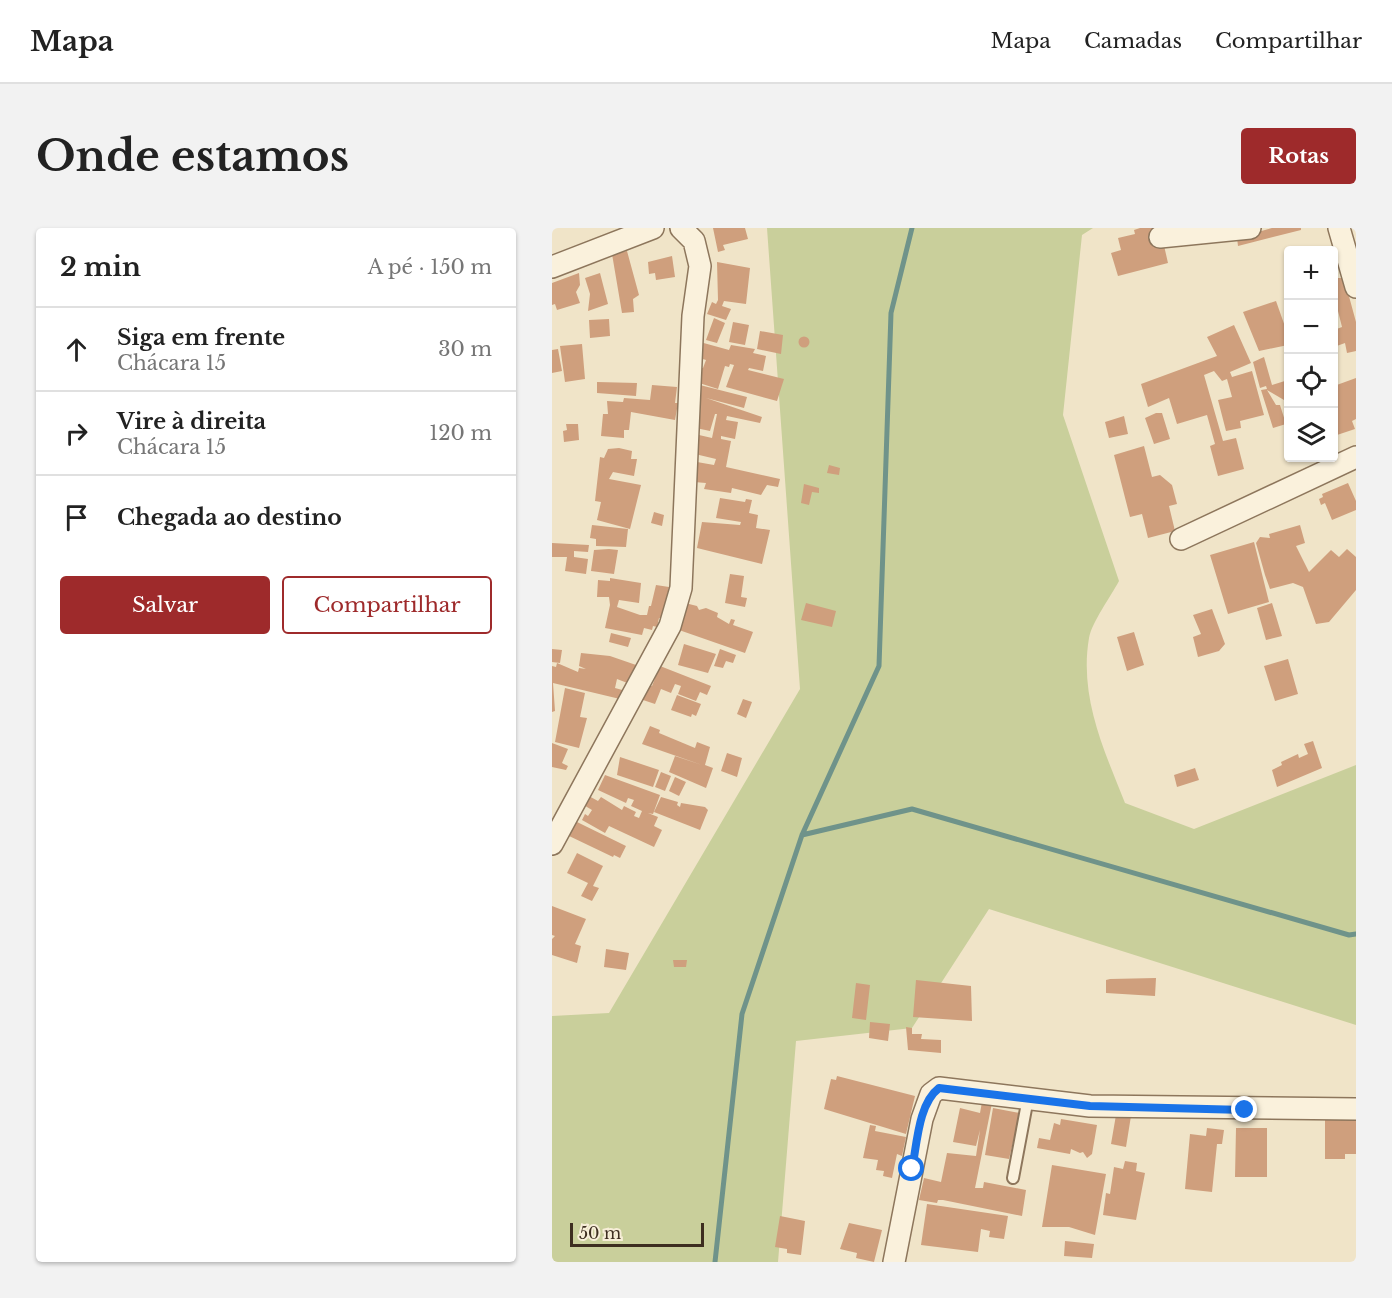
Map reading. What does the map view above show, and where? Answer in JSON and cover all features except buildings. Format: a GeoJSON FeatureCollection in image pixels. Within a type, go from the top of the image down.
{"type":"FeatureCollection","features":[{"type":"Feature","properties":{"kind":"street"},"geometry":{"type":"LineString","coordinates":[[552,267],[653,228]]}},
{"type":"Feature","properties":{"kind":"street"},"geometry":{"type":"LineString","coordinates":[[552,844],[670,626],[681,588],[693,316],[700,266],[694,241],[681,228]]}},
{"type":"Feature","properties":{"kind":"street"},"geometry":{"type":"LineString","coordinates":[[1160,237],[1250,228]]}},
{"type":"Feature","properties":{"kind":"street"},"geometry":{"type":"LineString","coordinates":[[1339,228],[1356,287]]}},
{"type":"Feature","properties":{"kind":"street"},"geometry":{"type":"LineString","coordinates":[[1181,539],[1356,458]]}},
{"type":"Feature","properties":{"kind":"street"},"geometry":{"type":"LineString","coordinates":[[894,1262],[922,1119],[931,1094],[939,1088],[948,1087],[1090,1106],[1356,1109]]}},
{"type":"Feature","properties":{"kind":"lane"},"geometry":{"type":"LineString","coordinates":[[1014,1178],[1028,1098]]}},
{"type":"Feature","properties":{"kind":"green space"},"geometry":{"type":"Polygon","coordinates":[[[767,228],[1093,228],[1082,235],[1063,415],[1119,581],[1098,617],[1089,638],[1087,681],[1095,723],[1125,803],[1194,829],[1356,765],[1356,1025],[989,909],[912,1028],[796,1041],[778,1262],[552,1262],[552,1016],[609,1013],[800,689],[767,228]]]}},
{"type":"Feature","properties":{"kind":"waterway"},"geometry":{"type":"LineString","coordinates":[[715,1262],[742,1014],[802,835],[879,666],[891,313],[912,228]]}},
{"type":"Feature","properties":{"kind":"waterway"},"geometry":{"type":"LineString","coordinates":[[802,835],[912,809],[1349,935],[1356,934]]}},
{"type":"Feature","properties":{"kind":"route"},"geometry":{"type":"LineString","coordinates":[[912,1169],[922,1119],[931,1094],[939,1088],[948,1087],[1090,1106],[1245,1110]]}}]}
